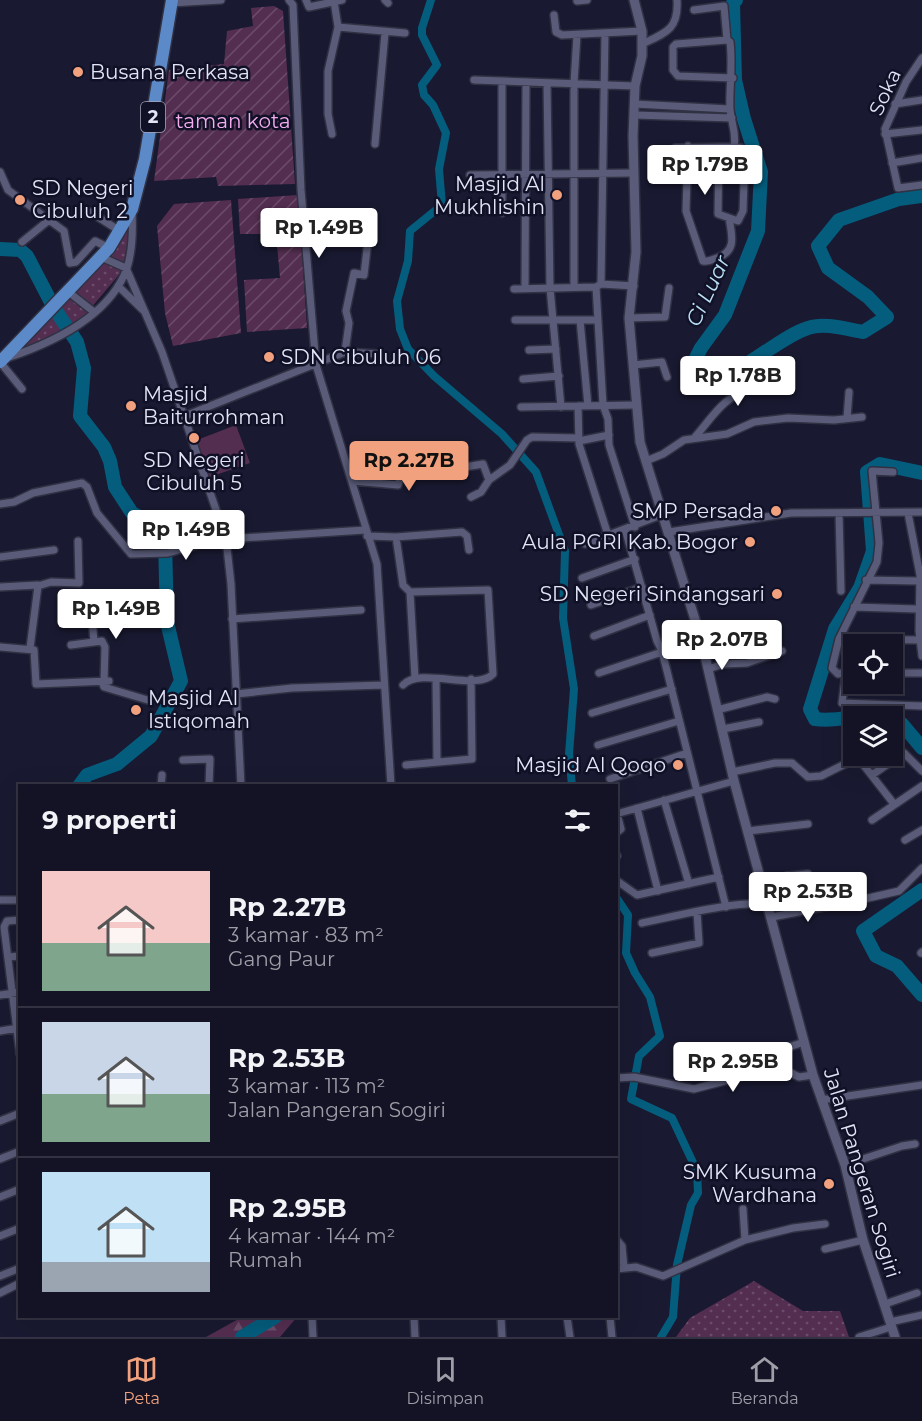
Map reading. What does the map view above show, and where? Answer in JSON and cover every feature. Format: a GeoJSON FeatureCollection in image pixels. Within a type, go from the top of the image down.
{"type":"FeatureCollection","features":[{"type":"Feature","properties":{"kind":"highway","name":"2"},"geometry":{"type":"LineString","coordinates":[[2,361],[64,293],[105,253],[132,209],[145,159],[172,2]]}},
{"type":"Feature","properties":{"kind":"street"},"geometry":{"type":"LineString","coordinates":[[172,2],[222,0]]}},
{"type":"Feature","properties":{"kind":"street"},"geometry":{"type":"LineString","coordinates":[[289,0],[293,5],[301,190],[316,365],[377,564],[391,784]]}},
{"type":"Feature","properties":{"kind":"street"},"geometry":{"type":"LineString","coordinates":[[306,0],[309,7],[338,1],[338,27],[328,70],[328,114],[332,134]]}},
{"type":"Feature","properties":{"kind":"street"},"geometry":{"type":"LineString","coordinates":[[577,1],[587,0]]}},
{"type":"Feature","properties":{"kind":"street","name":"Jalan Pangeran Sogiri"},"geometry":{"type":"LineString","coordinates":[[634,0],[642,31],[642,45],[634,105],[632,173],[636,252],[629,318],[640,442],[701,639],[733,776],[770,906],[813,1075],[845,1165],[863,1240],[895,1337]]}},
{"type":"Feature","properties":{"kind":"street"},"geometry":{"type":"LineString","coordinates":[[642,45],[672,26],[676,20],[677,0]]}},
{"type":"Feature","properties":{"kind":"street"},"geometry":{"type":"LineString","coordinates":[[694,10],[723,5],[727,40],[730,42],[733,78],[730,109],[736,134],[734,147]]}},
{"type":"Feature","properties":{"kind":"street"},"geometry":{"type":"LineString","coordinates":[[554,15],[558,34],[642,31]]}},
{"type":"Feature","properties":{"kind":"street"},"geometry":{"type":"LineString","coordinates":[[338,27],[405,33]]}},
{"type":"Feature","properties":{"kind":"street"},"geometry":{"type":"LineString","coordinates":[[375,144],[385,33]]}},
{"type":"Feature","properties":{"kind":"street"},"geometry":{"type":"LineString","coordinates":[[605,33],[603,173],[598,286],[603,405],[608,419],[609,445],[635,527]]}},
{"type":"Feature","properties":{"kind":"street"},"geometry":{"type":"LineString","coordinates":[[574,287],[574,83],[577,35]]}},
{"type":"Feature","properties":{"kind":"street"},"geometry":{"type":"LineString","coordinates":[[727,40],[677,43],[673,47],[673,70],[678,76],[733,78]]}},
{"type":"Feature","properties":{"kind":"street","name":"Soka"},"geometry":{"type":"LineString","coordinates":[[922,58],[895,104],[885,134],[898,189],[922,185]]}},
{"type":"Feature","properties":{"kind":"street"},"geometry":{"type":"LineString","coordinates":[[474,80],[603,83],[635,86]]}},
{"type":"Feature","properties":{"kind":"street"},"geometry":{"type":"LineString","coordinates":[[502,82],[502,213]]}},
{"type":"Feature","properties":{"kind":"street"},"geometry":{"type":"LineString","coordinates":[[525,288],[526,83]]}},
{"type":"Feature","properties":{"kind":"street"},"geometry":{"type":"LineString","coordinates":[[547,83],[550,288],[561,407]]}},
{"type":"Feature","properties":{"kind":"street"},"geometry":{"type":"LineString","coordinates":[[895,104],[922,100]]}},
{"type":"Feature","properties":{"kind":"street"},"geometry":{"type":"LineString","coordinates":[[634,105],[730,109]]}},
{"type":"Feature","properties":{"kind":"street"},"geometry":{"type":"LineString","coordinates":[[635,115],[732,118]]}},
{"type":"Feature","properties":{"kind":"street"},"geometry":{"type":"LineString","coordinates":[[885,134],[922,130]]}},
{"type":"Feature","properties":{"kind":"street"},"geometry":{"type":"LineString","coordinates":[[675,148],[688,146],[741,148],[745,153],[741,219],[718,214],[719,148]]}},
{"type":"Feature","properties":{"kind":"street"},"geometry":{"type":"LineString","coordinates":[[688,146],[686,211],[703,261],[724,256],[732,247],[729,218]]}},
{"type":"Feature","properties":{"kind":"street"},"geometry":{"type":"LineString","coordinates":[[892,163],[922,158]]}},
{"type":"Feature","properties":{"kind":"street"},"geometry":{"type":"LineString","coordinates":[[0,172],[8,190],[64,231],[70,263],[76,262],[95,241],[105,253],[126,268],[146,314],[185,416],[226,539],[241,784]]}},
{"type":"Feature","properties":{"kind":"street"},"geometry":{"type":"LineString","coordinates":[[470,175],[632,173]]}},
{"type":"Feature","properties":{"kind":"street"},"geometry":{"type":"LineString","coordinates":[[22,389],[2,361],[57,338],[94,312],[118,286],[133,242],[132,209]]}},
{"type":"Feature","properties":{"kind":"street"},"geometry":{"type":"LineString","coordinates":[[90,212],[120,231]]}},
{"type":"Feature","properties":{"kind":"street"},"geometry":{"type":"LineString","coordinates":[[22,242],[49,220]]}},
{"type":"Feature","properties":{"kind":"street"},"geometry":{"type":"LineString","coordinates":[[345,352],[349,323],[346,311],[354,273],[364,275],[367,249]]}},
{"type":"Feature","properties":{"kind":"street"},"geometry":{"type":"LineString","coordinates":[[118,286],[146,314]]}},
{"type":"Feature","properties":{"kind":"street"},"geometry":{"type":"LineString","coordinates":[[514,289],[634,286]]}},
{"type":"Feature","properties":{"kind":"street"},"geometry":{"type":"LineString","coordinates":[[629,318],[665,317],[669,288]]}},
{"type":"Feature","properties":{"kind":"street"},"geometry":{"type":"LineString","coordinates":[[64,293],[94,312]]}},
{"type":"Feature","properties":{"kind":"street"},"geometry":{"type":"LineString","coordinates":[[515,320],[598,320]]}},
{"type":"Feature","properties":{"kind":"street"},"geometry":{"type":"LineString","coordinates":[[580,320],[588,406]]}},
{"type":"Feature","properties":{"kind":"street"},"geometry":{"type":"LineString","coordinates":[[529,350],[556,349]]}},
{"type":"Feature","properties":{"kind":"street"},"geometry":{"type":"LineString","coordinates":[[185,416],[345,352],[378,354]]}},
{"type":"Feature","properties":{"kind":"street"},"geometry":{"type":"LineString","coordinates":[[633,365],[662,362],[666,377]]}},
{"type":"Feature","properties":{"kind":"street"},"geometry":{"type":"LineString","coordinates":[[523,379],[559,376]]}},
{"type":"Feature","properties":{"kind":"street"},"geometry":{"type":"LineString","coordinates":[[694,437],[722,404],[734,394],[752,388],[751,376]]}},
{"type":"Feature","properties":{"kind":"street"},"geometry":{"type":"LineString","coordinates":[[846,418],[849,392]]}},
{"type":"Feature","properties":{"kind":"street"},"geometry":{"type":"LineString","coordinates":[[521,406],[635,405]]}},
{"type":"Feature","properties":{"kind":"street"},"geometry":{"type":"LineString","coordinates":[[578,406],[579,440],[608,535]]}},
{"type":"Feature","properties":{"kind":"street"},"geometry":{"type":"LineString","coordinates":[[646,461],[663,454],[675,444],[694,437],[716,436],[754,422],[788,418],[862,417]]}},
{"type":"Feature","properties":{"kind":"street"},"geometry":{"type":"LineString","coordinates":[[471,497],[481,492],[489,480],[510,465],[522,446],[532,437],[579,440],[609,435]]}},
{"type":"Feature","properties":{"kind":"street"},"geometry":{"type":"LineString","coordinates":[[353,481],[398,485],[402,471],[406,469],[459,468],[478,464],[483,464],[489,480]]}},
{"type":"Feature","properties":{"kind":"street"},"geometry":{"type":"LineString","coordinates":[[843,673],[838,674],[832,668],[839,639],[876,562],[878,552],[872,471],[893,472]]}},
{"type":"Feature","properties":{"kind":"street"},"geometry":{"type":"LineString","coordinates":[[0,504],[14,502],[33,493],[82,483],[87,487],[97,513],[127,552],[140,556],[168,553],[197,545]]}},
{"type":"Feature","properties":{"kind":"street"},"geometry":{"type":"LineString","coordinates":[[669,532],[791,513],[922,512]]}},
{"type":"Feature","properties":{"kind":"street"},"geometry":{"type":"LineString","coordinates":[[839,513],[841,591]]}},
{"type":"Feature","properties":{"kind":"street"},"geometry":{"type":"LineString","coordinates":[[908,513],[919,554],[922,656]]}},
{"type":"Feature","properties":{"kind":"street"},"geometry":{"type":"LineString","coordinates":[[585,544],[635,527],[661,515]]}},
{"type":"Feature","properties":{"kind":"street"},"geometry":{"type":"LineString","coordinates":[[625,530],[663,651],[726,907]]}},
{"type":"Feature","properties":{"kind":"street"},"geometry":{"type":"LineString","coordinates":[[226,539],[366,533],[396,537],[462,532],[466,536],[469,550]]}},
{"type":"Feature","properties":{"kind":"street"},"geometry":{"type":"LineString","coordinates":[[396,537],[403,585],[410,592],[415,678]]}},
{"type":"Feature","properties":{"kind":"street"},"geometry":{"type":"LineString","coordinates":[[0,587],[51,582],[79,583],[78,541]]}},
{"type":"Feature","properties":{"kind":"street"},"geometry":{"type":"LineString","coordinates":[[0,556],[54,550]]}},
{"type":"Feature","properties":{"kind":"street"},"geometry":{"type":"LineString","coordinates":[[582,578],[635,559]]}},
{"type":"Feature","properties":{"kind":"street"},"geometry":{"type":"LineString","coordinates":[[866,580],[917,581]]}},
{"type":"Feature","properties":{"kind":"street"},"geometry":{"type":"LineString","coordinates":[[30,648],[38,585]]}},
{"type":"Feature","properties":{"kind":"street"},"geometry":{"type":"LineString","coordinates":[[591,605],[642,587]]}},
{"type":"Feature","properties":{"kind":"street"},"geometry":{"type":"LineString","coordinates":[[403,685],[415,678],[471,679],[489,677],[493,674],[488,590],[410,592]]}},
{"type":"Feature","properties":{"kind":"street"},"geometry":{"type":"LineString","coordinates":[[91,605],[94,642]]}},
{"type":"Feature","properties":{"kind":"street"},"geometry":{"type":"LineString","coordinates":[[854,607],[916,609]]}},
{"type":"Feature","properties":{"kind":"street"},"geometry":{"type":"LineString","coordinates":[[232,619],[361,610]]}},
{"type":"Feature","properties":{"kind":"street"},"geometry":{"type":"LineString","coordinates":[[594,636],[651,615]]}},
{"type":"Feature","properties":{"kind":"street"},"geometry":{"type":"LineString","coordinates":[[599,673],[701,639]]}},
{"type":"Feature","properties":{"kind":"street"},"geometry":{"type":"LineString","coordinates":[[839,639],[918,640]]}},
{"type":"Feature","properties":{"kind":"street"},"geometry":{"type":"LineString","coordinates":[[71,645],[102,641],[105,647],[103,686],[151,701]]}},
{"type":"Feature","properties":{"kind":"street"},"geometry":{"type":"LineString","coordinates":[[0,647],[30,648],[35,653],[36,684],[105,682]]}},
{"type":"Feature","properties":{"kind":"street"},"geometry":{"type":"LineString","coordinates":[[708,669],[724,664],[747,663],[782,651]]}},
{"type":"Feature","properties":{"kind":"street"},"geometry":{"type":"LineString","coordinates":[[903,673],[921,673]]}},
{"type":"Feature","properties":{"kind":"street"},"geometry":{"type":"LineString","coordinates":[[436,679],[437,762]]}},
{"type":"Feature","properties":{"kind":"street"},"geometry":{"type":"LineString","coordinates":[[405,765],[469,761],[472,758],[471,679]]}},
{"type":"Feature","properties":{"kind":"street"},"geometry":{"type":"LineString","coordinates":[[236,694],[291,688],[384,685]]}},
{"type":"Feature","properties":{"kind":"street"},"geometry":{"type":"LineString","coordinates":[[592,713],[672,689]]}},
{"type":"Feature","properties":{"kind":"street"},"geometry":{"type":"LineString","coordinates":[[845,694],[843,704],[922,706]]}},
{"type":"Feature","properties":{"kind":"street"},"geometry":{"type":"LineString","coordinates":[[717,710],[767,696],[775,699]]}},
{"type":"Feature","properties":{"kind":"street"},"geometry":{"type":"LineString","coordinates":[[598,745],[679,721]]}},
{"type":"Feature","properties":{"kind":"street"},"geometry":{"type":"LineString","coordinates":[[723,729],[759,722]]}},
{"type":"Feature","properties":{"kind":"street"},"geometry":{"type":"LineString","coordinates":[[610,779],[687,753]]}},
{"type":"Feature","properties":{"kind":"street"},"geometry":{"type":"LineString","coordinates":[[872,775],[904,753],[922,771]]}},
{"type":"Feature","properties":{"kind":"street"},"geometry":{"type":"LineString","coordinates":[[183,760],[210,759],[209,784]]}},
{"type":"Feature","properties":{"kind":"street"},"geometry":{"type":"LineString","coordinates":[[618,814],[775,763],[792,763],[808,777],[821,776],[843,765]]}},
{"type":"Feature","properties":{"kind":"street"},"geometry":{"type":"LineString","coordinates":[[864,766],[894,804]]}},
{"type":"Feature","properties":{"kind":"street"},"geometry":{"type":"LineString","coordinates":[[161,784],[162,775]]}},
{"type":"Feature","properties":{"kind":"street"},"geometry":{"type":"LineString","coordinates":[[872,820],[922,786]]}},
{"type":"Feature","properties":{"kind":"street"},"geometry":{"type":"LineString","coordinates":[[664,800],[689,884]]}},
{"type":"Feature","properties":{"kind":"street"},"geometry":{"type":"LineString","coordinates":[[637,808],[658,891]]}},
{"type":"Feature","properties":{"kind":"street"},"geometry":{"type":"LineString","coordinates":[[618,818],[621,831],[618,832]]}},
{"type":"Feature","properties":{"kind":"street"},"geometry":{"type":"LineString","coordinates":[[748,831],[808,824]]}},
{"type":"Feature","properties":{"kind":"street"},"geometry":{"type":"LineString","coordinates":[[905,840],[922,830]]}},
{"type":"Feature","properties":{"kind":"street"},"geometry":{"type":"LineString","coordinates":[[864,899],[899,891],[922,868]]}},
{"type":"Feature","properties":{"kind":"street"},"geometry":{"type":"LineString","coordinates":[[763,884],[787,876],[808,874]]}},
{"type":"Feature","properties":{"kind":"street"},"geometry":{"type":"LineString","coordinates":[[618,881],[637,895],[719,877]]}},
{"type":"Feature","properties":{"kind":"street"},"geometry":{"type":"LineString","coordinates":[[0,900],[18,900]]}},
{"type":"Feature","properties":{"kind":"street"},"geometry":{"type":"LineString","coordinates":[[642,923],[726,907],[762,903],[770,906]]}},
{"type":"Feature","properties":{"kind":"street"},"geometry":{"type":"LineString","coordinates":[[772,917],[840,904]]}},
{"type":"Feature","properties":{"kind":"street"},"geometry":{"type":"LineString","coordinates":[[652,953],[699,943],[697,912]]}},
{"type":"Feature","properties":{"kind":"street"},"geometry":{"type":"LineString","coordinates":[[0,1031],[18,1028],[16,993],[4,924],[18,920]]}},
{"type":"Feature","properties":{"kind":"street"},"geometry":{"type":"LineString","coordinates":[[8,957],[18,956]]}},
{"type":"Feature","properties":{"kind":"street"},"geometry":{"type":"LineString","coordinates":[[0,995],[16,993]]}},
{"type":"Feature","properties":{"kind":"street"},"geometry":{"type":"LineString","coordinates":[[786,1048],[804,1042]]}},
{"type":"Feature","properties":{"kind":"street"},"geometry":{"type":"LineString","coordinates":[[732,1081],[731,1068],[735,1055]]}},
{"type":"Feature","properties":{"kind":"street"},"geometry":{"type":"LineString","coordinates":[[618,1078],[634,1077],[694,1089],[748,1075],[791,1073],[799,1077],[813,1075]]}},
{"type":"Feature","properties":{"kind":"street"},"geometry":{"type":"LineString","coordinates":[[821,1100],[920,1086]]}},
{"type":"Feature","properties":{"kind":"street"},"geometry":{"type":"LineString","coordinates":[[0,1121],[18,1114]]}},
{"type":"Feature","properties":{"kind":"street"},"geometry":{"type":"LineString","coordinates":[[845,1165],[902,1146],[915,1144]]}},
{"type":"Feature","properties":{"kind":"street"},"geometry":{"type":"LineString","coordinates":[[0,1159],[18,1152]]}},
{"type":"Feature","properties":{"kind":"street"},"geometry":{"type":"LineString","coordinates":[[0,1197],[18,1190]]}},
{"type":"Feature","properties":{"kind":"street"},"geometry":{"type":"LineString","coordinates":[[743,1209],[745,1240]]}},
{"type":"Feature","properties":{"kind":"street"},"geometry":{"type":"LineString","coordinates":[[618,1241],[622,1246],[620,1269],[636,1267],[660,1276],[677,1271],[745,1240],[793,1228],[825,1224]]}},
{"type":"Feature","properties":{"kind":"street"},"geometry":{"type":"LineString","coordinates":[[0,1236],[18,1229]]}},
{"type":"Feature","properties":{"kind":"street"},"geometry":{"type":"LineString","coordinates":[[825,1249],[863,1240]]}},
{"type":"Feature","properties":{"kind":"street"},"geometry":{"type":"LineString","coordinates":[[0,1276],[18,1269]]}},
{"type":"Feature","properties":{"kind":"street"},"geometry":{"type":"LineString","coordinates":[[0,1293],[18,1285]]}},
{"type":"Feature","properties":{"kind":"street"},"geometry":{"type":"LineString","coordinates":[[885,1305],[917,1293]]}},
{"type":"Feature","properties":{"kind":"street"},"geometry":{"type":"LineString","coordinates":[[859,1336],[922,1315]]}},
{"type":"Feature","properties":{"kind":"street"},"geometry":{"type":"LineString","coordinates":[[312,1318],[313,1337]]}},
{"type":"Feature","properties":{"kind":"street"},"geometry":{"type":"LineString","coordinates":[[414,1318],[415,1337]]}},
{"type":"Feature","properties":{"kind":"street"},"geometry":{"type":"LineString","coordinates":[[501,1318],[502,1337]]}},
{"type":"Feature","properties":{"kind":"street"},"geometry":{"type":"LineString","coordinates":[[567,1318],[570,1337]]}},
{"type":"Feature","properties":{"kind":"street"},"geometry":{"type":"LineString","coordinates":[[610,1318],[612,1337]]}},
{"type":"Feature","properties":{"kind":"green space","name":"taman kota"},"geometry":{"type":"Polygon","coordinates":[[[274,6],[283,11],[295,184],[218,186],[216,177],[154,181],[169,70],[224,64],[227,31],[253,26],[251,8],[274,6]]]}},
{"type":"Feature","properties":{"kind":"green space"},"geometry":{"type":"Polygon","coordinates":[[[298,195],[307,328],[247,332],[244,280],[280,278],[276,234],[240,234],[238,199],[298,195]]]}},
{"type":"Feature","properties":{"kind":"green space"},"geometry":{"type":"Polygon","coordinates":[[[231,200],[241,333],[173,346],[165,313],[157,226],[174,204],[231,200]]]}},
{"type":"Feature","properties":{"kind":"green space"},"geometry":{"type":"Polygon","coordinates":[[[130,228],[123,270],[85,315],[48,340],[7,357],[130,228]]]}},
{"type":"Feature","properties":{"kind":"green space"},"geometry":{"type":"Polygon","coordinates":[[[236,425],[250,463],[210,477],[197,440],[236,425]]]}},
{"type":"Feature","properties":{"kind":"green space"},"geometry":{"type":"Polygon","coordinates":[[[754,1281],[803,1311],[840,1311],[849,1337],[676,1337],[690,1318],[754,1281]]]}},
{"type":"Feature","properties":{"kind":"green space"},"geometry":{"type":"Polygon","coordinates":[[[240,1318],[296,1318],[280,1337],[206,1337],[240,1318]]]}},
{"type":"Feature","properties":{"kind":"waterway"},"geometry":{"type":"LineString","coordinates":[[431,0],[422,35],[437,65],[422,85],[424,95],[433,105],[446,133],[439,169],[442,205],[410,231],[408,261],[397,301],[400,329],[408,349],[434,376],[502,434],[536,472],[565,551],[563,618],[574,689],[569,754],[572,784]]}},
{"type":"Feature","properties":{"kind":"waterway","name":"Ci Luar"},"geometry":{"type":"LineString","coordinates":[[736,0],[733,3],[735,80],[744,119],[761,172],[758,231],[725,315],[701,348],[690,370],[692,382],[705,382],[720,378],[808,328],[828,326],[863,332],[887,317],[868,297],[828,268],[818,246],[839,220],[899,199],[922,196]]}},
{"type":"Feature","properties":{"kind":"waterway"},"geometry":{"type":"LineString","coordinates":[[0,249],[20,250],[27,256],[54,308],[77,342],[84,368],[80,416],[104,447],[110,461],[115,487],[132,513],[154,525],[165,541],[167,622],[181,681],[151,736],[117,764],[87,775],[80,784]]}},
{"type":"Feature","properties":{"kind":"waterway","name":"Ci Luar"},"geometry":{"type":"LineString","coordinates":[[843,718],[815,719],[810,709],[835,629],[860,588],[873,551],[867,472],[880,464],[922,473]]}},
{"type":"Feature","properties":{"kind":"waterway","name":"Ci Luar"},"geometry":{"type":"LineString","coordinates":[[903,725],[922,748]]}},
{"type":"Feature","properties":{"kind":"waterway","name":"Ci Luar"},"geometry":{"type":"LineString","coordinates":[[922,890],[863,931],[876,956],[897,966],[922,995]]}},
{"type":"Feature","properties":{"kind":"waterway"},"geometry":{"type":"LineString","coordinates":[[618,900],[628,915],[626,953],[650,997],[660,1036],[639,1056],[631,1099],[672,1118],[697,1171],[698,1193],[691,1205],[677,1265],[673,1317],[661,1337]]}},
{"type":"Feature","properties":{"kind":"waterway"},"geometry":{"type":"LineString","coordinates":[[242,1337],[273,1318]]}},
{"type":"Feature","properties":{"kind":"place","name":"Busana Perkasa"},"geometry":{"type":"Point","coordinates":[78,72]}},
{"type":"Feature","properties":{"kind":"place","name":"Masjid Al Mukhlishin"},"geometry":{"type":"Point","coordinates":[557,195]}},
{"type":"Feature","properties":{"kind":"place","name":"SD Negeri Cibuluh 2"},"geometry":{"type":"Point","coordinates":[20,200]}},
{"type":"Feature","properties":{"kind":"place","name":"SDN Cibuluh 06"},"geometry":{"type":"Point","coordinates":[269,357]}},
{"type":"Feature","properties":{"kind":"place","name":"Masjid Baiturrohman"},"geometry":{"type":"Point","coordinates":[131,406]}},
{"type":"Feature","properties":{"kind":"place","name":"SD Negeri Cibuluh 5"},"geometry":{"type":"Point","coordinates":[194,438]}},
{"type":"Feature","properties":{"kind":"place","name":"SMP Persada"},"geometry":{"type":"Point","coordinates":[776,511]}},
{"type":"Feature","properties":{"kind":"place","name":"Aula PGRI Kab. Bogor"},"geometry":{"type":"Point","coordinates":[750,542]}},
{"type":"Feature","properties":{"kind":"place","name":"SD Negeri Sindangsari"},"geometry":{"type":"Point","coordinates":[777,594]}},
{"type":"Feature","properties":{"kind":"place","name":"Masjid Al Istiqomah"},"geometry":{"type":"Point","coordinates":[136,710]}},
{"type":"Feature","properties":{"kind":"place","name":"Masjid Al Qoqo"},"geometry":{"type":"Point","coordinates":[678,765]}},
{"type":"Feature","properties":{"kind":"place","name":"SMK Kusuma Wardhana"},"geometry":{"type":"Point","coordinates":[829,1184]}}]}
